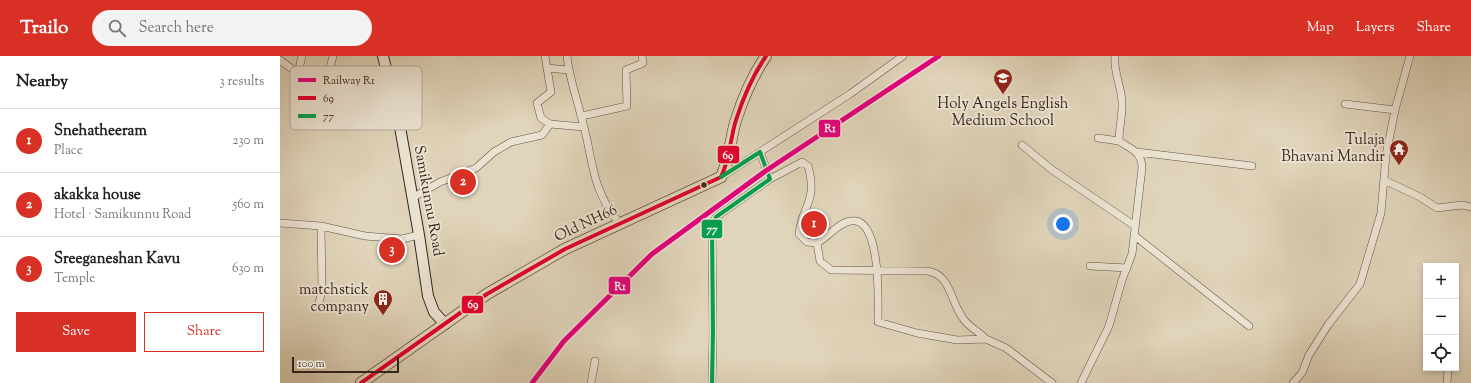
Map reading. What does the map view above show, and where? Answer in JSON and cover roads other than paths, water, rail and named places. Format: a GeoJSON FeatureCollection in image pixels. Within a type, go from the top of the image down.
{"type":"FeatureCollection","features":[{"type":"Feature","properties":{"kind":"main road","name":"Samikunnu Road"},"geometry":{"type":"LineString","coordinates":[[383,56],[385,66]]}},
{"type":"Feature","properties":{"kind":"main road"},"geometry":{"type":"LineString","coordinates":[[721,177],[726,166],[736,120],[749,85],[766,56]]}},
{"type":"Feature","properties":{"kind":"main road","name":"Samikunnu Road"},"geometry":{"type":"LineString","coordinates":[[400,130],[419,235],[428,296],[434,312],[445,324]]}},
{"type":"Feature","properties":{"kind":"main road","name":"Old NH66"},"geometry":{"type":"LineString","coordinates":[[361,383],[487,294],[564,250],[721,177]]}},
{"type":"Feature","properties":{"kind":"street"},"geometry":{"type":"LineString","coordinates":[[300,66],[302,56]]}},
{"type":"Feature","properties":{"kind":"street"},"geometry":{"type":"LineString","coordinates":[[330,66],[333,56]]}},
{"type":"Feature","properties":{"kind":"street"},"geometry":{"type":"LineString","coordinates":[[545,56],[551,92],[537,103],[540,118],[550,124],[584,127]]}},
{"type":"Feature","properties":{"kind":"street"},"geometry":{"type":"LineString","coordinates":[[567,56],[568,70],[582,116],[591,165],[600,193],[608,210],[620,224]]}},
{"type":"Feature","properties":{"kind":"street"},"geometry":{"type":"LineString","coordinates":[[582,116],[627,106],[626,70],[643,63],[642,56]]}},
{"type":"Feature","properties":{"kind":"street"},"geometry":{"type":"LineString","coordinates":[[721,177],[850,94],[903,56]]}},
{"type":"Feature","properties":{"kind":"street"},"geometry":{"type":"LineString","coordinates":[[1115,56],[1114,65],[1122,106],[1119,141]]}},
{"type":"Feature","properties":{"kind":"street"},"geometry":{"type":"LineString","coordinates":[[1293,383],[1302,373],[1309,355],[1328,325],[1360,284],[1381,213],[1386,155],[1395,110],[1410,56]]}},
{"type":"Feature","properties":{"kind":"street"},"geometry":{"type":"LineString","coordinates":[[280,60],[290,67]]}},
{"type":"Feature","properties":{"kind":"street"},"geometry":{"type":"LineString","coordinates":[[547,68],[568,70]]}},
{"type":"Feature","properties":{"kind":"street"},"geometry":{"type":"LineString","coordinates":[[1345,104],[1395,110]]}},
{"type":"Feature","properties":{"kind":"street"},"geometry":{"type":"LineString","coordinates":[[412,198],[440,182],[476,168],[494,152],[511,142],[542,135],[550,124]]}},
{"type":"Feature","properties":{"kind":"street"},"geometry":{"type":"LineString","coordinates":[[1098,138],[1119,141],[1137,152],[1252,166]]}},
{"type":"Feature","properties":{"kind":"street"},"geometry":{"type":"LineString","coordinates":[[1022,145],[1051,168],[1135,226]]}},
{"type":"Feature","properties":{"kind":"street"},"geometry":{"type":"LineString","coordinates":[[760,152],[770,179]]}},
{"type":"Feature","properties":{"kind":"street"},"geometry":{"type":"LineString","coordinates":[[1081,383],[1109,326],[1135,236],[1142,168],[1140,156],[1137,152]]}},
{"type":"Feature","properties":{"kind":"street"},"geometry":{"type":"LineString","coordinates":[[712,383],[712,228],[716,217],[770,179],[796,163],[802,162],[806,163],[812,188],[811,199],[799,234],[807,242],[818,243],[849,221],[857,220],[863,223],[873,243],[878,270],[878,322],[917,333],[957,340],[986,339]]}},
{"type":"Feature","properties":{"kind":"street"},"geometry":{"type":"LineString","coordinates":[[1384,180],[1420,197],[1436,208],[1462,204],[1471,207]]}},
{"type":"Feature","properties":{"kind":"street"},"geometry":{"type":"LineString","coordinates":[[280,223],[321,226],[365,236],[402,239],[419,235]]}},
{"type":"Feature","properties":{"kind":"street"},"geometry":{"type":"LineString","coordinates":[[320,304],[322,288],[321,226]]}},
{"type":"Feature","properties":{"kind":"street"},"geometry":{"type":"LineString","coordinates":[[1135,236],[1249,326]]}},
{"type":"Feature","properties":{"kind":"street"},"geometry":{"type":"LineString","coordinates":[[818,243],[820,261],[831,270],[927,271],[941,275],[958,311],[965,321],[986,339],[1006,348],[1052,383]]}},
{"type":"Feature","properties":{"kind":"street"},"geometry":{"type":"LineString","coordinates":[[1090,266],[1127,268]]}},
{"type":"Feature","properties":{"kind":"street"},"geometry":{"type":"LineString","coordinates":[[591,383],[595,361]]}},
{"type":"Feature","properties":{"kind":"street"},"geometry":{"type":"LineString","coordinates":[[1447,383],[1448,371]]}},
{"type":"Feature","properties":{"kind":"rail line","name":"R1"},"geometry":{"type":"LineString","coordinates":[[532,383],[564,341],[652,254],[767,170],[939,56]]}},
{"type":"Feature","properties":{"kind":"place","name":"Holy Angels English Medium School"},"geometry":{"type":"Point","coordinates":[1003,95]}},
{"type":"Feature","properties":{"kind":"place","name":"Tulaja Bhavani Mandir"},"geometry":{"type":"Point","coordinates":[1399,166]}},
{"type":"Feature","properties":{"kind":"place","name":"akakka house"},"geometry":{"type":"Point","coordinates":[463,182]}},
{"type":"Feature","properties":{"kind":"place","name":"Snehatheeram"},"geometry":{"type":"Point","coordinates":[814,224]}},
{"type":"Feature","properties":{"kind":"place","name":"Sreeganeshan Kavu"},"geometry":{"type":"Point","coordinates":[392,250]}},
{"type":"Feature","properties":{"kind":"place","name":"matchstick company"},"geometry":{"type":"Point","coordinates":[383,316]}}]}
